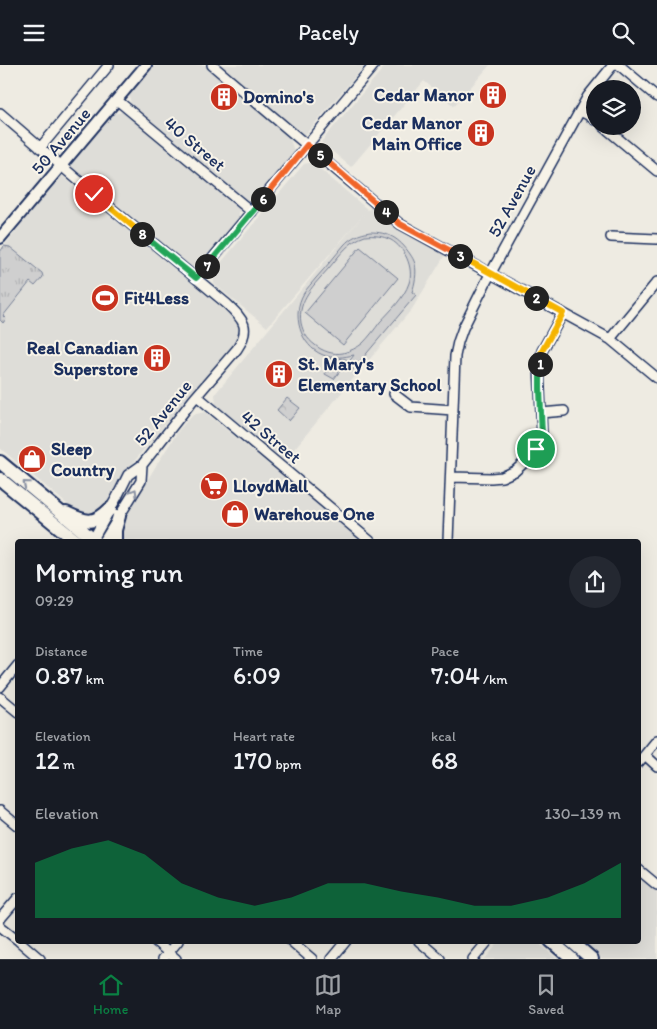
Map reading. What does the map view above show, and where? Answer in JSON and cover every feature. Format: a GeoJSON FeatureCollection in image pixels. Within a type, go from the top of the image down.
{"type":"FeatureCollection","features":[{"type":"Feature","properties":{"kind":"highway"},"geometry":{"type":"LineString","coordinates":[[0,462],[93,539]]}},
{"type":"Feature","properties":{"kind":"highway"},"geometry":{"type":"LineString","coordinates":[[0,479],[74,539]]}},
{"type":"Feature","properties":{"kind":"highway"},"geometry":{"type":"LineString","coordinates":[[52,506],[73,516],[91,521],[115,512],[115,539]]}},
{"type":"Feature","properties":{"kind":"highway"},"geometry":{"type":"LineString","coordinates":[[57,525],[66,539]]}},
{"type":"Feature","properties":{"kind":"highway"},"geometry":{"type":"LineString","coordinates":[[554,944],[572,959]]}},
{"type":"Feature","properties":{"kind":"highway"},"geometry":{"type":"LineString","coordinates":[[574,944],[592,959]]}},
{"type":"Feature","properties":{"kind":"main road","name":"50 Avenue"},"geometry":{"type":"LineString","coordinates":[[1,234],[146,65]]}},
{"type":"Feature","properties":{"kind":"street","name":"50 Avenue"},"geometry":{"type":"LineString","coordinates":[[40,147],[109,65]]}},
{"type":"Feature","properties":{"kind":"street"},"geometry":{"type":"LineString","coordinates":[[212,65],[400,224],[610,339],[657,378]]}},
{"type":"Feature","properties":{"kind":"street"},"geometry":{"type":"LineString","coordinates":[[0,113],[196,278],[374,65]]}},
{"type":"Feature","properties":{"kind":"street","name":"52 Avenue"},"geometry":{"type":"LineString","coordinates":[[448,539],[456,356],[460,335],[467,317],[588,96],[613,65]]}},
{"type":"Feature","properties":{"kind":"street"},"geometry":{"type":"LineString","coordinates":[[619,65],[657,97]]}},
{"type":"Feature","properties":{"kind":"street","name":"40 Street"},"geometry":{"type":"LineString","coordinates":[[117,100],[252,213]]}},
{"type":"Feature","properties":{"kind":"street"},"geometry":{"type":"LineString","coordinates":[[580,111],[586,114]]}},
{"type":"Feature","properties":{"kind":"street"},"geometry":{"type":"LineString","coordinates":[[614,135],[657,171]]}},
{"type":"Feature","properties":{"kind":"street"},"geometry":{"type":"LineString","coordinates":[[611,237],[657,239]]}},
{"type":"Feature","properties":{"kind":"street","name":"52 Avenue"},"geometry":{"type":"LineString","coordinates":[[97,539],[115,512],[128,475],[142,465],[237,349],[245,334],[244,323],[240,317],[196,278]]}},
{"type":"Feature","properties":{"kind":"street"},"geometry":{"type":"LineString","coordinates":[[610,339],[657,282]]}},
{"type":"Feature","properties":{"kind":"street"},"geometry":{"type":"LineString","coordinates":[[451,477],[502,477],[515,471],[536,449],[542,436],[539,365],[542,351],[563,313]]}},
{"type":"Feature","properties":{"kind":"street"},"geometry":{"type":"LineString","coordinates":[[394,393],[411,407],[453,410]]}},
{"type":"Feature","properties":{"kind":"street","name":"42 Street"},"geometry":{"type":"LineString","coordinates":[[197,396],[368,539]]}},
{"type":"Feature","properties":{"kind":"street"},"geometry":{"type":"LineString","coordinates":[[541,413],[564,411]]}},
{"type":"Feature","properties":{"kind":"street"},"geometry":{"type":"LineString","coordinates":[[0,687],[15,668]]}},
{"type":"Feature","properties":{"kind":"street"},"geometry":{"type":"LineString","coordinates":[[0,697],[15,710]]}},
{"type":"Feature","properties":{"kind":"street"},"geometry":{"type":"LineString","coordinates":[[657,741],[642,759],[657,765]]}},
{"type":"Feature","properties":{"kind":"street"},"geometry":{"type":"LineString","coordinates":[[0,811],[15,824]]}},
{"type":"Feature","properties":{"kind":"street"},"geometry":{"type":"LineString","coordinates":[[641,872],[657,885]]}},
{"type":"Feature","properties":{"kind":"street"},"geometry":{"type":"LineString","coordinates":[[0,919],[15,902]]}},
{"type":"Feature","properties":{"kind":"street"},"geometry":{"type":"LineString","coordinates":[[0,926],[15,938]]}},
{"type":"Feature","properties":{"kind":"street"},"geometry":{"type":"LineString","coordinates":[[22,944],[40,959]]}},
{"type":"Feature","properties":{"kind":"street"},"geometry":{"type":"LineString","coordinates":[[157,944],[166,956],[176,959]]}},
{"type":"Feature","properties":{"kind":"street"},"geometry":{"type":"LineString","coordinates":[[166,956],[176,944]]}},
{"type":"Feature","properties":{"kind":"street"},"geometry":{"type":"LineString","coordinates":[[294,944],[312,959]]}},
{"type":"Feature","properties":{"kind":"street"},"geometry":{"type":"LineString","coordinates":[[331,959],[344,944]]}},
{"type":"Feature","properties":{"kind":"street"},"geometry":{"type":"LineString","coordinates":[[422,944],[440,959]]}},
{"type":"Feature","properties":{"kind":"street"},"geometry":{"type":"LineString","coordinates":[[473,959],[486,944]]}},
{"type":"Feature","properties":{"kind":"shaded area"},"geometry":{"type":"Polygon","coordinates":[[[155,65],[205,65],[289,136],[294,151],[255,200],[246,201],[131,104],[129,95],[155,65]]]}},
{"type":"Feature","properties":{"kind":"shaded area"},"geometry":{"type":"Polygon","coordinates":[[[220,65],[365,65],[305,135],[220,65]]]}},
{"type":"Feature","properties":{"kind":"shaded area"},"geometry":{"type":"Polygon","coordinates":[[[386,65],[490,65],[454,106],[424,81],[351,167],[321,142],[386,65]]]}},
{"type":"Feature","properties":{"kind":"shaded area"},"geometry":{"type":"Polygon","coordinates":[[[125,111],[239,208],[239,218],[197,267],[191,268],[72,169],[72,163],[114,114],[125,111]]]}},
{"type":"Feature","properties":{"kind":"shaded area"},"geometry":{"type":"Polygon","coordinates":[[[312,162],[368,210],[371,207],[399,230],[445,255],[412,309],[283,462],[216,405],[215,394],[364,214],[267,327],[214,284],[214,271],[304,164],[312,162]]]}},
{"type":"Feature","properties":{"kind":"shaded area"},"geometry":{"type":"Polygon","coordinates":[[[60,174],[229,314],[236,321],[239,329],[237,339],[141,453],[126,472],[106,508],[95,517],[74,510],[0,448],[0,252],[60,174]]]}},
{"type":"Feature","properties":{"kind":"shaded area"},"geometry":{"type":"Polygon","coordinates":[[[205,412],[359,539],[120,539],[119,531],[131,508],[179,430],[192,415],[205,412]]]}},
{"type":"Feature","properties":{"kind":"shaded area"},"geometry":{"type":"Polygon","coordinates":[[[641,877],[657,890],[657,959],[602,959],[584,944],[641,944],[641,877]]]}},
{"type":"Feature","properties":{"kind":"shaded area"},"geometry":{"type":"Polygon","coordinates":[[[498,944],[540,944],[557,959],[485,959],[498,944]]]}},
{"type":"Feature","properties":{"kind":"green space"},"geometry":{"type":"Polygon","coordinates":[[[370,232],[393,237],[406,248],[415,264],[416,271],[412,292],[416,295],[351,372],[345,367],[354,355],[331,357],[315,351],[308,344],[300,329],[298,310],[305,291],[344,245],[352,238],[370,232]],[[365,236],[354,241],[345,249],[313,286],[304,300],[300,315],[303,329],[310,340],[324,351],[343,353],[363,343],[401,299],[409,283],[409,265],[400,248],[391,240],[378,236],[365,236]]]}},
{"type":"Feature","properties":{"kind":"green space"},"geometry":{"type":"Polygon","coordinates":[[[4,246],[10,247],[42,273],[43,277],[35,286],[30,282],[3,316],[6,319],[3,323],[0,320],[0,252],[4,246]]]}},
{"type":"Feature","properties":{"kind":"green space"},"geometry":{"type":"Polygon","coordinates":[[[360,247],[398,278],[343,345],[305,313],[360,247]]]}},
{"type":"Feature","properties":{"kind":"green space"},"geometry":{"type":"Polygon","coordinates":[[[329,358],[348,360],[334,379],[325,374],[329,358]]]}},
{"type":"Feature","properties":{"kind":"green space"},"geometry":{"type":"Polygon","coordinates":[[[287,398],[300,408],[289,421],[277,410],[287,398]]]}},
{"type":"Feature","properties":{"kind":"place","name":"Cedar Manor"},"geometry":{"type":"Point","coordinates":[493,95]}},
{"type":"Feature","properties":{"kind":"place","name":"Domino's"},"geometry":{"type":"Point","coordinates":[224,97]}},
{"type":"Feature","properties":{"kind":"place","name":"Cedar Manor Main Office"},"geometry":{"type":"Point","coordinates":[481,133]}},
{"type":"Feature","properties":{"kind":"place","name":"Fit4Less"},"geometry":{"type":"Point","coordinates":[105,298]}},
{"type":"Feature","properties":{"kind":"place","name":"Real Canadian Superstore"},"geometry":{"type":"Point","coordinates":[157,358]}},
{"type":"Feature","properties":{"kind":"place","name":"St. Mary's Elementary School"},"geometry":{"type":"Point","coordinates":[279,374]}},
{"type":"Feature","properties":{"kind":"place","name":"Sleep Country"},"geometry":{"type":"Point","coordinates":[32,459]}},
{"type":"Feature","properties":{"kind":"place","name":"LloydMall"},"geometry":{"type":"Point","coordinates":[214,486]}},
{"type":"Feature","properties":{"kind":"place","name":"Warehouse One"},"geometry":{"type":"Point","coordinates":[235,514]}},
{"type":"Feature","properties":{"kind":"route"},"geometry":{"type":"LineString","coordinates":[[94,194],[196,278],[307,145],[400,224],[563,313],[542,351],[539,365],[542,436],[536,449]]}}]}
